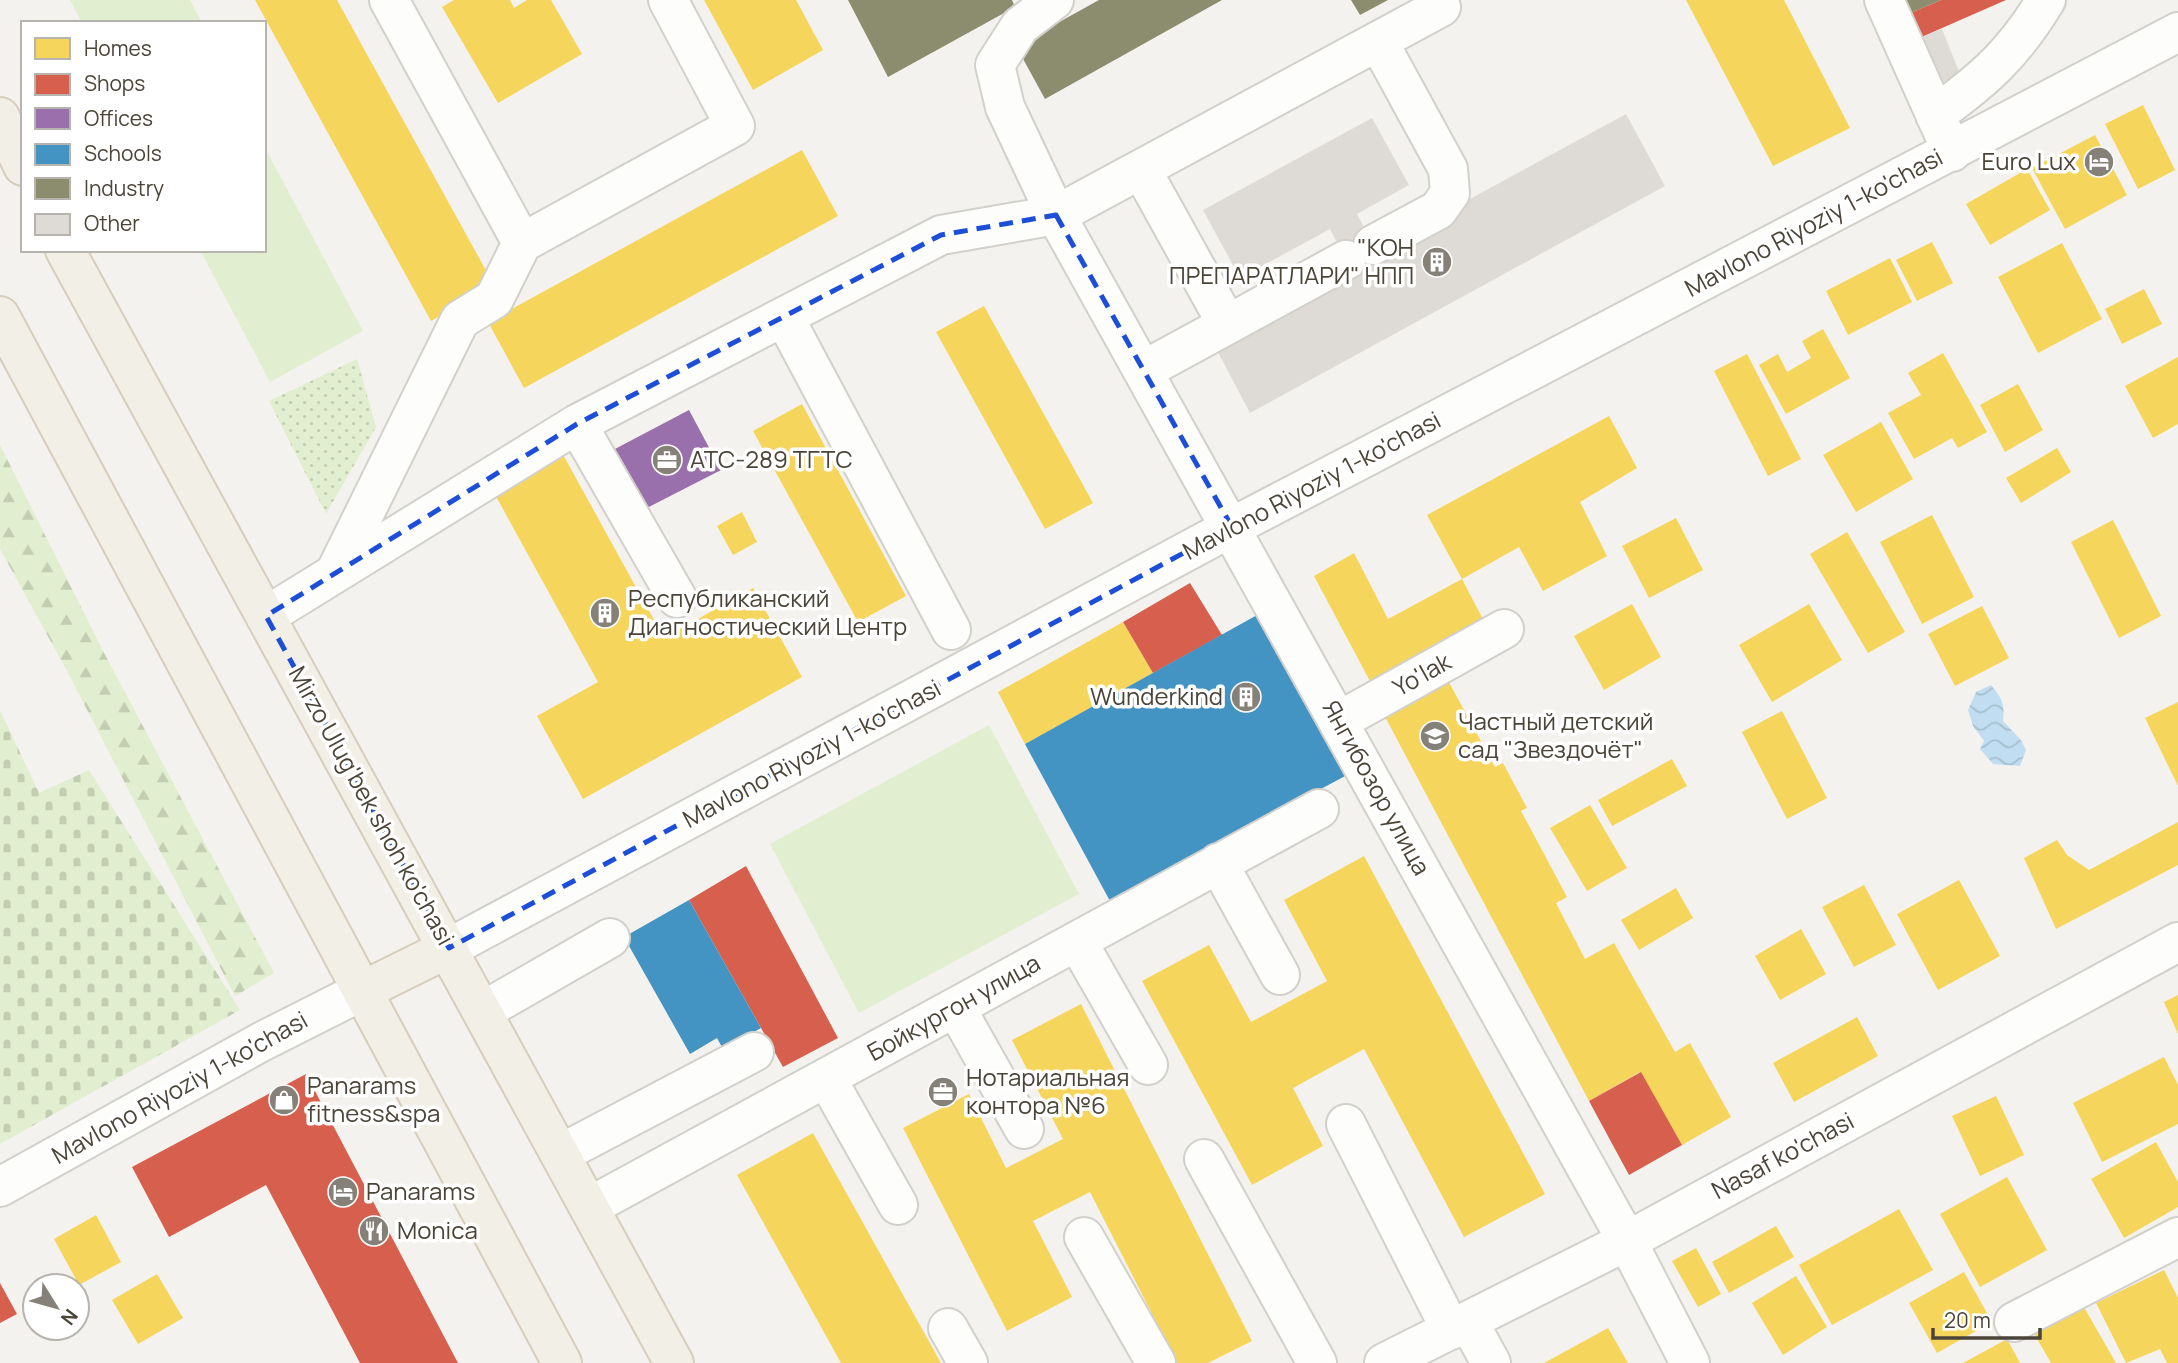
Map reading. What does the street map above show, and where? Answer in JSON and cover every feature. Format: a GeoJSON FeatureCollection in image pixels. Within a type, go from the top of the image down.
{"type":"FeatureCollection","features":[{"type":"Feature","properties":{"kind":"main road"},"geometry":{"type":"LineString","coordinates":[[0,117],[21,162]]}},
{"type":"Feature","properties":{"kind":"main road","name":"Mirzo Ulug'bek shoh ko'chasi"},"geometry":{"type":"LineString","coordinates":[[66,252],[484,1011],[674,1363]]}},
{"type":"Feature","properties":{"kind":"main road"},"geometry":{"type":"LineString","coordinates":[[0,316],[562,1363]]}},
{"type":"Feature","properties":{"kind":"main road"},"geometry":{"type":"LineString","coordinates":[[362,991],[449,948]]}},
{"type":"Feature","properties":{"kind":"street"},"geometry":{"type":"LineString","coordinates":[[389,0],[522,243]]}},
{"type":"Feature","properties":{"kind":"street"},"geometry":{"type":"LineString","coordinates":[[335,573],[460,320],[494,299],[522,243],[735,126],[668,0]]}},
{"type":"Feature","properties":{"kind":"street","name":"Янгибозор улица"},"geometry":{"type":"LineString","coordinates":[[1054,0],[1010,37],[995,65],[1005,107],[1056,215],[1627,1241],[1690,1363]]}},
{"type":"Feature","properties":{"kind":"street"},"geometry":{"type":"LineString","coordinates":[[1884,0],[1952,152]]}},
{"type":"Feature","properties":{"kind":"street"},"geometry":{"type":"LineString","coordinates":[[1935,115],[1984,80],[2029,29],[2046,0]]}},
{"type":"Feature","properties":{"kind":"street"},"geometry":{"type":"LineString","coordinates":[[266,616],[577,424],[941,235],[1056,215],[1441,7]]}},
{"type":"Feature","properties":{"kind":"street","name":"Mavlono Riyoziy 1-ko'chasi"},"geometry":{"type":"LineString","coordinates":[[449,948],[1232,527],[2178,32]]}},
{"type":"Feature","properties":{"kind":"street"},"geometry":{"type":"LineString","coordinates":[[1144,370],[1438,210],[1450,193],[1448,169],[1378,41]]}},
{"type":"Feature","properties":{"kind":"street"},"geometry":{"type":"LineString","coordinates":[[1141,169],[1227,324]]}},
{"type":"Feature","properties":{"kind":"street"},"geometry":{"type":"LineString","coordinates":[[784,317],[951,630]]}},
{"type":"Feature","properties":{"kind":"street"},"geometry":{"type":"LineString","coordinates":[[577,424],[677,598]]}},
{"type":"Feature","properties":{"kind":"street","name":"Yo'lak"},"geometry":{"type":"LineString","coordinates":[[1339,721],[1504,629]]}},
{"type":"Feature","properties":{"kind":"street","name":"Бойкургон улица"},"geometry":{"type":"LineString","coordinates":[[589,1207],[1319,809]]}},
{"type":"Feature","properties":{"kind":"street"},"geometry":{"type":"LineString","coordinates":[[1218,863],[1280,975]]}},
{"type":"Feature","properties":{"kind":"street"},"geometry":{"type":"LineString","coordinates":[[484,1011],[610,938]]}},
{"type":"Feature","properties":{"kind":"street"},"geometry":{"type":"LineString","coordinates":[[1077,941],[1148,1065]]}},
{"type":"Feature","properties":{"kind":"street","name":"Nasaf ko'chasi"},"geometry":{"type":"LineString","coordinates":[[1384,1363],[1627,1241],[2178,942]]}},
{"type":"Feature","properties":{"kind":"street","name":"Mavlono Riyoziy 1-ko'chasi"},"geometry":{"type":"LineString","coordinates":[[0,1187],[261,1042],[362,991]]}},
{"type":"Feature","properties":{"kind":"street"},"geometry":{"type":"LineString","coordinates":[[956,1008],[1024,1129]]}},
{"type":"Feature","properties":{"kind":"street"},"geometry":{"type":"LineString","coordinates":[[560,1154],[754,1052]]}},
{"type":"Feature","properties":{"kind":"street"},"geometry":{"type":"LineString","coordinates":[[827,1079],[898,1205]]}},
{"type":"Feature","properties":{"kind":"street"},"geometry":{"type":"LineString","coordinates":[[1346,1124],[1459,1325],[1491,1363]]}},
{"type":"Feature","properties":{"kind":"street"},"geometry":{"type":"LineString","coordinates":[[1204,1159],[1317,1363]]}},
{"type":"Feature","properties":{"kind":"street"},"geometry":{"type":"LineString","coordinates":[[1084,1237],[1156,1363]]}},
{"type":"Feature","properties":{"kind":"street"},"geometry":{"type":"LineString","coordinates":[[2014,1321],[2178,1237]]}},
{"type":"Feature","properties":{"kind":"street"},"geometry":{"type":"LineString","coordinates":[[948,1328],[968,1363]]}},
{"type":"Feature","properties":{"kind":"highlighted area"},"geometry":{"type":"Polygon","coordinates":[[[1056,215],[1232,527],[449,948],[266,616],[577,424],[941,235],[1056,215]]]}},
{"type":"Feature","properties":{"kind":"green space"},"geometry":{"type":"Polygon","coordinates":[[[70,0],[190,0],[201,21],[81,21],[70,0]]]}},
{"type":"Feature","properties":{"kind":"green space"},"geometry":{"type":"Polygon","coordinates":[[[266,150],[363,331],[270,382],[201,252],[266,252],[266,150]]]}},
{"type":"Feature","properties":{"kind":"green space"},"geometry":{"type":"Polygon","coordinates":[[[357,359],[376,427],[326,514],[269,401],[357,359]]]}},
{"type":"Feature","properties":{"kind":"green space"},"geometry":{"type":"Polygon","coordinates":[[[0,445],[102,649],[274,973],[235,996],[67,671],[0,549],[0,445]]]}},
{"type":"Feature","properties":{"kind":"green space"},"geometry":{"type":"Polygon","coordinates":[[[0,710],[39,793],[89,770],[240,1010],[0,1144],[0,710]]]}},
{"type":"Feature","properties":{"kind":"green space"},"geometry":{"type":"Polygon","coordinates":[[[989,725],[1079,894],[859,1013],[770,844],[989,725]]]}},
{"type":"Feature","properties":{"kind":"water"},"geometry":{"type":"Polygon","coordinates":[[[1991,685],[2002,702],[2003,721],[2021,740],[2026,750],[2020,766],[1993,764],[1980,749],[1984,741],[1973,726],[1968,710],[1976,692],[1991,685]]]}},
{"type":"Feature","properties":{"kind":"building: Homes"},"geometry":{"type":"Polygon","coordinates":[[[255,0],[337,0],[494,285],[431,321],[255,0]]]}},
{"type":"Feature","properties":{"kind":"building: Homes"},"geometry":{"type":"Polygon","coordinates":[[[454,0],[510,0],[514,8],[527,0],[551,0],[582,54],[498,103],[442,7],[454,0]]]}},
{"type":"Feature","properties":{"kind":"building: Homes"},"geometry":{"type":"Polygon","coordinates":[[[704,0],[796,0],[823,50],[753,90],[704,0]]]}},
{"type":"Feature","properties":{"kind":"building: Homes"},"geometry":{"type":"Polygon","coordinates":[[[1686,0],[1784,0],[1850,128],[1773,166],[1686,0]]]}},
{"type":"Feature","properties":{"kind":"building: Homes"},"geometry":{"type":"Polygon","coordinates":[[[2143,105],[2175,170],[2138,189],[2105,124],[2143,105]]]}},
{"type":"Feature","properties":{"kind":"building: Homes"},"geometry":{"type":"Polygon","coordinates":[[[2095,135],[2127,195],[2065,229],[2032,168],[2095,135]]]}},
{"type":"Feature","properties":{"kind":"building: Homes"},"geometry":{"type":"Polygon","coordinates":[[[802,150],[838,216],[524,388],[488,322],[802,150]]]}},
{"type":"Feature","properties":{"kind":"building: Homes"},"geometry":{"type":"Polygon","coordinates":[[[2027,169],[2050,210],[1990,245],[1966,204],[2027,169]]]}},
{"type":"Feature","properties":{"kind":"building: Homes"},"geometry":{"type":"Polygon","coordinates":[[[1932,242],[1953,283],[1917,301],[1896,260],[1932,242]]]}},
{"type":"Feature","properties":{"kind":"building: Homes"},"geometry":{"type":"Polygon","coordinates":[[[2062,243],[2102,319],[2038,353],[1998,277],[2062,243]]]}},
{"type":"Feature","properties":{"kind":"building: Homes"},"geometry":{"type":"Polygon","coordinates":[[[1890,258],[1912,302],[1848,335],[1826,291],[1890,258]]]}},
{"type":"Feature","properties":{"kind":"building: Homes"},"geometry":{"type":"Polygon","coordinates":[[[2144,289],[2162,324],[2122,344],[2105,309],[2144,289]]]}},
{"type":"Feature","properties":{"kind":"building: Homes"},"geometry":{"type":"Polygon","coordinates":[[[984,306],[1093,503],[1045,529],[936,332],[984,306]]]}},
{"type":"Feature","properties":{"kind":"building: Homes"},"geometry":{"type":"Polygon","coordinates":[[[1823,329],[1850,378],[1786,414],[1759,365],[1778,354],[1787,372],[1811,358],[1802,341],[1823,329]]]}},
{"type":"Feature","properties":{"kind":"building: Homes"},"geometry":{"type":"Polygon","coordinates":[[[1943,353],[1987,432],[1958,448],[1952,438],[1914,459],[1888,413],[1921,395],[1908,373],[1943,353]]]}},
{"type":"Feature","properties":{"kind":"building: Homes"},"geometry":{"type":"Polygon","coordinates":[[[1747,354],[1801,459],[1768,476],[1714,371],[1747,354]]]}},
{"type":"Feature","properties":{"kind":"building: Homes"},"geometry":{"type":"Polygon","coordinates":[[[2178,357],[2178,424],[2153,438],[2125,386],[2178,357]]]}},
{"type":"Feature","properties":{"kind":"building: Homes"},"geometry":{"type":"Polygon","coordinates":[[[2018,384],[2043,430],[2005,452],[1980,405],[2018,384]]]}},
{"type":"Feature","properties":{"kind":"building: Homes"},"geometry":{"type":"Polygon","coordinates":[[[802,404],[906,596],[858,622],[753,431],[802,404]]]}},
{"type":"Feature","properties":{"kind":"building: Homes"},"geometry":{"type":"Polygon","coordinates":[[[1609,416],[1637,468],[1580,502],[1607,556],[1543,591],[1519,547],[1462,579],[1427,515],[1609,416]]]}},
{"type":"Feature","properties":{"kind":"building: Homes"},"geometry":{"type":"Polygon","coordinates":[[[1881,422],[1913,479],[1856,512],[1823,455],[1881,422]]]}},
{"type":"Feature","properties":{"kind":"building: Homes"},"geometry":{"type":"Polygon","coordinates":[[[2057,448],[2071,472],[2021,503],[2006,478],[2057,448]]]}},
{"type":"Feature","properties":{"kind":"building: Homes","name":"Республиканский Диагностический Центр"},"geometry":{"type":"Polygon","coordinates":[[[561,451],[664,638],[753,588],[802,677],[583,799],[537,716],[598,682],[492,489],[561,451]]]}},
{"type":"Feature","properties":{"kind":"building: Homes"},"geometry":{"type":"Polygon","coordinates":[[[742,512],[757,542],[733,555],[717,526],[742,512]]]}},
{"type":"Feature","properties":{"kind":"building: Homes"},"geometry":{"type":"Polygon","coordinates":[[[1932,515],[1974,597],[1922,624],[1880,542],[1932,515]]]}},
{"type":"Feature","properties":{"kind":"building: Homes"},"geometry":{"type":"Polygon","coordinates":[[[1676,518],[1703,570],[1649,598],[1622,546],[1676,518]]]}},
{"type":"Feature","properties":{"kind":"building: Homes"},"geometry":{"type":"Polygon","coordinates":[[[2113,520],[2161,616],[2119,638],[2071,542],[2113,520]]]}},
{"type":"Feature","properties":{"kind":"building: Homes"},"geometry":{"type":"Polygon","coordinates":[[[1847,532],[1905,632],[1868,653],[1810,554],[1847,532]]]}},
{"type":"Feature","properties":{"kind":"building: Homes"},"geometry":{"type":"Polygon","coordinates":[[[1354,553],[1388,619],[1462,579],[1485,623],[1372,685],[1314,576],[1354,553]]]}},
{"type":"Feature","properties":{"kind":"building: Homes"},"geometry":{"type":"Polygon","coordinates":[[[1632,604],[1661,657],[1604,690],[1574,636],[1632,604]]]}},
{"type":"Feature","properties":{"kind":"building: Homes"},"geometry":{"type":"Polygon","coordinates":[[[1809,604],[1842,660],[1772,702],[1739,645],[1809,604]]]}},
{"type":"Feature","properties":{"kind":"building: Homes"},"geometry":{"type":"Polygon","coordinates":[[[1982,606],[2009,658],[1955,686],[1928,634],[1982,606]]]}},
{"type":"Feature","properties":{"kind":"building: Homes"},"geometry":{"type":"Polygon","coordinates":[[[1123,622],[1153,673],[1025,744],[998,692],[1123,622]]]}},
{"type":"Feature","properties":{"kind":"building: Homes"},"geometry":{"type":"Polygon","coordinates":[[[1445,675],[1495,767],[1503,763],[1527,808],[1521,811],[1567,897],[1556,903],[1585,959],[1614,943],[1675,1052],[1690,1043],[1731,1117],[1682,1145],[1640,1072],[1589,1101],[1383,713],[1445,675]]]}},
{"type":"Feature","properties":{"kind":"building: Homes"},"geometry":{"type":"Polygon","coordinates":[[[2178,702],[2178,786],[2145,718],[2178,702]]]}},
{"type":"Feature","properties":{"kind":"building: Homes"},"geometry":{"type":"Polygon","coordinates":[[[1782,711],[1827,798],[1787,819],[1742,732],[1782,711]]]}},
{"type":"Feature","properties":{"kind":"building: Homes"},"geometry":{"type":"Polygon","coordinates":[[[1672,759],[1687,786],[1612,826],[1598,800],[1672,759]]]}},
{"type":"Feature","properties":{"kind":"building: Homes"},"geometry":{"type":"Polygon","coordinates":[[[1590,805],[1627,868],[1587,891],[1550,828],[1590,805]]]}},
{"type":"Feature","properties":{"kind":"building: Homes"},"geometry":{"type":"Polygon","coordinates":[[[2178,822],[2178,865],[2056,929],[2024,858],[2057,840],[2067,855],[2089,870],[2178,822]]]}},
{"type":"Feature","properties":{"kind":"building: Homes"},"geometry":{"type":"Polygon","coordinates":[[[1364,856],[1545,1194],[1464,1237],[1364,1049],[1293,1088],[1323,1146],[1252,1185],[1142,981],[1209,945],[1251,1022],[1327,981],[1284,900],[1364,856]]]}},
{"type":"Feature","properties":{"kind":"building: Homes"},"geometry":{"type":"Polygon","coordinates":[[[1959,880],[2000,956],[1938,990],[1897,914],[1959,880]]]}},
{"type":"Feature","properties":{"kind":"building: Homes"},"geometry":{"type":"Polygon","coordinates":[[[1864,885],[1896,945],[1854,967],[1822,907],[1864,885]]]}},
{"type":"Feature","properties":{"kind":"building: Homes"},"geometry":{"type":"Polygon","coordinates":[[[1676,888],[1693,918],[1639,950],[1621,920],[1676,888]]]}},
{"type":"Feature","properties":{"kind":"building: Homes"},"geometry":{"type":"Polygon","coordinates":[[[1801,929],[1826,974],[1780,1000],[1755,956],[1801,929]]]}},
{"type":"Feature","properties":{"kind":"building: Homes"},"geometry":{"type":"Polygon","coordinates":[[[2178,995],[2178,1034],[2164,1002],[2178,995]]]}},
{"type":"Feature","properties":{"kind":"building: Homes"},"geometry":{"type":"Polygon","coordinates":[[[1081,1004],[1252,1341],[1208,1363],[1177,1363],[1090,1192],[1033,1221],[1072,1297],[1007,1331],[903,1128],[969,1094],[1006,1168],[1063,1139],[1012,1040],[1081,1004]]]}},
{"type":"Feature","properties":{"kind":"building: Homes"},"geometry":{"type":"Polygon","coordinates":[[[1857,1017],[1878,1056],[1794,1102],[1773,1063],[1857,1017]]]}},
{"type":"Feature","properties":{"kind":"building: Homes"},"geometry":{"type":"Polygon","coordinates":[[[2164,1057],[2178,1085],[2178,1124],[2102,1162],[2073,1103],[2164,1057]]]}},
{"type":"Feature","properties":{"kind":"building: Homes"},"geometry":{"type":"Polygon","coordinates":[[[1996,1096],[2024,1155],[1980,1176],[1952,1116],[1996,1096]]]}},
{"type":"Feature","properties":{"kind":"building: Homes"},"geometry":{"type":"Polygon","coordinates":[[[813,1133],[941,1363],[841,1363],[737,1175],[813,1133]]]}},
{"type":"Feature","properties":{"kind":"building: Homes"},"geometry":{"type":"Polygon","coordinates":[[[2156,1142],[2178,1182],[2178,1207],[2124,1238],[2091,1179],[2156,1142]]]}},
{"type":"Feature","properties":{"kind":"building: Homes"},"geometry":{"type":"Polygon","coordinates":[[[2007,1177],[2047,1250],[1980,1287],[1940,1214],[2007,1177]]]}},
{"type":"Feature","properties":{"kind":"building: Homes"},"geometry":{"type":"Polygon","coordinates":[[[1899,1209],[1933,1270],[1832,1325],[1799,1265],[1899,1209]]]}},
{"type":"Feature","properties":{"kind":"building: Homes"},"geometry":{"type":"Polygon","coordinates":[[[96,1215],[121,1262],[91,1278],[91,1272],[72,1272],[54,1239],[96,1215]]]}},
{"type":"Feature","properties":{"kind":"building: Homes"},"geometry":{"type":"Polygon","coordinates":[[[1776,1226],[1794,1257],[1729,1293],[1712,1262],[1776,1226]]]}},
{"type":"Feature","properties":{"kind":"building: Homes"},"geometry":{"type":"Polygon","coordinates":[[[1696,1248],[1721,1294],[1698,1307],[1672,1261],[1696,1248]]]}},
{"type":"Feature","properties":{"kind":"building: Homes"},"geometry":{"type":"Polygon","coordinates":[[[2164,1270],[2178,1298],[2178,1363],[2167,1363],[2160,1349],[2126,1363],[2096,1303],[2164,1270]]]}},
{"type":"Feature","properties":{"kind":"building: Homes"},"geometry":{"type":"Polygon","coordinates":[[[1964,1272],[1992,1322],[1937,1353],[1909,1303],[1964,1272]]]}},
{"type":"Feature","properties":{"kind":"building: Homes"},"geometry":{"type":"Polygon","coordinates":[[[157,1274],[183,1318],[138,1344],[112,1300],[157,1274]]]}},
{"type":"Feature","properties":{"kind":"building: Homes"},"geometry":{"type":"Polygon","coordinates":[[[1796,1276],[1827,1327],[1783,1355],[1752,1303],[1796,1276]]]}},
{"type":"Feature","properties":{"kind":"building: Homes"},"geometry":{"type":"Polygon","coordinates":[[[2081,1302],[2116,1363],[2051,1363],[2032,1330],[2081,1302]]]}},
{"type":"Feature","properties":{"kind":"building: Homes"},"geometry":{"type":"Polygon","coordinates":[[[1608,1328],[1628,1363],[1544,1363],[1608,1328]]]}},
{"type":"Feature","properties":{"kind":"building: Homes"},"geometry":{"type":"Polygon","coordinates":[[[2007,1339],[2020,1363],[1963,1363],[2007,1339]]]}},
{"type":"Feature","properties":{"kind":"building: Shops"},"geometry":{"type":"Polygon","coordinates":[[[1941,0],[2006,0],[1917,39],[1908,14],[1941,0]]]}},
{"type":"Feature","properties":{"kind":"building: Shops"},"geometry":{"type":"Polygon","coordinates":[[[1190,583],[1222,635],[1153,673],[1123,622],[1190,583]]]}},
{"type":"Feature","properties":{"kind":"building: Shops"},"geometry":{"type":"Polygon","coordinates":[[[746,866],[838,1038],[783,1067],[689,900],[746,866]]]}},
{"type":"Feature","properties":{"kind":"building: Shops"},"geometry":{"type":"Polygon","coordinates":[[[1641,1072],[1682,1145],[1629,1175],[1589,1101],[1641,1072]]]}},
{"type":"Feature","properties":{"kind":"building: Shops"},"geometry":{"type":"Polygon","coordinates":[[[306,1074],[458,1363],[360,1363],[266,1185],[169,1237],[132,1167],[306,1074]]]}},
{"type":"Feature","properties":{"kind":"building: Shops"},"geometry":{"type":"Polygon","coordinates":[[[0,1283],[17,1314],[0,1323],[0,1283]]]}},
{"type":"Feature","properties":{"kind":"building: Offices","name":"АТС-289 ТГТС"},"geometry":{"type":"Polygon","coordinates":[[[689,410],[721,470],[643,510],[613,450],[689,410]]]}},
{"type":"Feature","properties":{"kind":"building: Schools"},"geometry":{"type":"Polygon","coordinates":[[[1275,605],[1364,766],[1110,901],[1025,744],[1275,605]]]}},
{"type":"Feature","properties":{"kind":"building: Schools"},"geometry":{"type":"Polygon","coordinates":[[[689,900],[761,1028],[723,1049],[717,1038],[690,1054],[624,937],[689,900]]]}},
{"type":"Feature","properties":{"kind":"building: Industry"},"geometry":{"type":"Polygon","coordinates":[[[848,0],[1012,0],[1015,7],[888,77],[848,0]]]}},
{"type":"Feature","properties":{"kind":"building: Industry"},"geometry":{"type":"Polygon","coordinates":[[[1099,0],[1222,0],[1045,99],[1016,46],[1099,0]]]}},
{"type":"Feature","properties":{"kind":"building: Industry"},"geometry":{"type":"Polygon","coordinates":[[[1351,0],[1388,0],[1360,15],[1351,0]]]}},
{"type":"Feature","properties":{"kind":"building: Industry"},"geometry":{"type":"Polygon","coordinates":[[[1902,0],[1941,0],[1908,14],[1902,0]]]}},
{"type":"Feature","properties":{"kind":"building: Other"},"geometry":{"type":"Polygon","coordinates":[[[1942,29],[1960,74],[1936,85],[1917,39],[1942,29]]]}},
{"type":"Feature","properties":{"kind":"building: Other","name":"\"КОН ПРЕПАРАТЛАРИ\" НПП"},"geometry":{"type":"Polygon","coordinates":[[[1626,114],[1665,186],[1250,413],[1211,339],[1348,264],[1330,229],[1240,278],[1203,210],[1372,118],[1409,185],[1357,214],[1376,250],[1626,114]]]}},
{"type":"Feature","properties":{"kind":"place","name":"Euro Lux"},"geometry":{"type":"Point","coordinates":[2099,162]}},
{"type":"Feature","properties":{"kind":"place","name":"\"КОН ПРЕПАРАТЛАРИ\" НПП"},"geometry":{"type":"Point","coordinates":[1437,262]}},
{"type":"Feature","properties":{"kind":"place","name":"АТС-289 ТГТС"},"geometry":{"type":"Point","coordinates":[667,460]}},
{"type":"Feature","properties":{"kind":"place","name":"Республиканский Диагностический Центр"},"geometry":{"type":"Point","coordinates":[605,613]}},
{"type":"Feature","properties":{"kind":"place","name":"Wunderkind"},"geometry":{"type":"Point","coordinates":[1246,697]}},
{"type":"Feature","properties":{"kind":"place","name":"Частный детский сад \"Звездочёт\""},"geometry":{"type":"Point","coordinates":[1435,736]}},
{"type":"Feature","properties":{"kind":"place","name":"Нотариальная контора №6"},"geometry":{"type":"Point","coordinates":[943,1092]}},
{"type":"Feature","properties":{"kind":"place","name":"Panarams fitness&spa"},"geometry":{"type":"Point","coordinates":[284,1100]}},
{"type":"Feature","properties":{"kind":"place","name":"Panarams"},"geometry":{"type":"Point","coordinates":[343,1192]}},
{"type":"Feature","properties":{"kind":"place","name":"Monica"},"geometry":{"type":"Point","coordinates":[374,1231]}}]}
